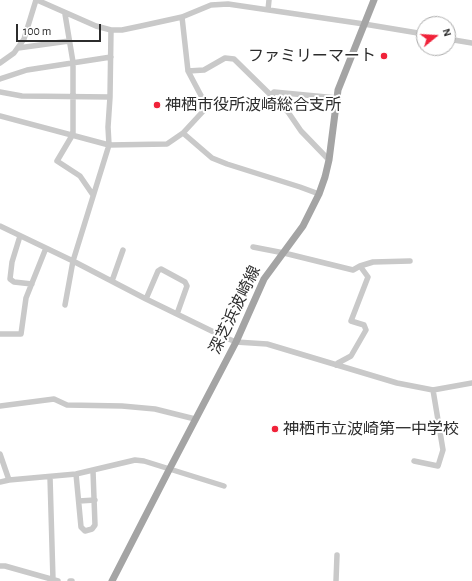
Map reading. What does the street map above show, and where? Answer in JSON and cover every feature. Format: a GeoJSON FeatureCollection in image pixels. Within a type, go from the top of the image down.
{"type":"FeatureCollection","features":[{"type":"Feature","properties":{"kind":"main road","name":"深芝浜波崎線"},"geometry":{"type":"LineString","coordinates":[[112,581],[236,342],[264,279],[303,226],[318,194],[325,177],[329,160],[337,98],[342,78],[374,0]]}},
{"type":"Feature","properties":{"kind":"street"},"geometry":{"type":"LineString","coordinates":[[0,63],[8,58],[18,48],[28,28],[36,0],[65,14],[111,30],[122,30],[182,17],[211,5],[228,4],[416,33]]}},
{"type":"Feature","properties":{"kind":"street"},"geometry":{"type":"LineString","coordinates":[[268,10],[269,0]]}},
{"type":"Feature","properties":{"kind":"street"},"geometry":{"type":"LineString","coordinates":[[65,14],[73,62],[73,134],[57,161],[80,176],[94,195]]}},
{"type":"Feature","properties":{"kind":"street"},"geometry":{"type":"LineString","coordinates":[[0,116],[73,134],[109,145],[167,144],[183,133],[207,107],[188,71],[182,17]]}},
{"type":"Feature","properties":{"kind":"street"},"geometry":{"type":"LineString","coordinates":[[65,305],[74,261],[109,145],[108,127],[111,30]]}},
{"type":"Feature","properties":{"kind":"street"},"geometry":{"type":"LineString","coordinates":[[456,40],[472,43]]}},
{"type":"Feature","properties":{"kind":"street"},"geometry":{"type":"LineString","coordinates":[[18,48],[69,41]]}},
{"type":"Feature","properties":{"kind":"street"},"geometry":{"type":"LineString","coordinates":[[0,79],[27,70],[111,57]]}},
{"type":"Feature","properties":{"kind":"street"},"geometry":{"type":"LineString","coordinates":[[188,71],[204,70],[225,58],[234,59],[272,94],[302,131],[329,160]]}},
{"type":"Feature","properties":{"kind":"street"},"geometry":{"type":"LineString","coordinates":[[0,92],[22,96],[110,96]]}},
{"type":"Feature","properties":{"kind":"street"},"geometry":{"type":"LineString","coordinates":[[272,94],[274,92],[337,98]]}},
{"type":"Feature","properties":{"kind":"street"},"geometry":{"type":"LineString","coordinates":[[183,133],[212,158],[318,194]]}},
{"type":"Feature","properties":{"kind":"street"},"geometry":{"type":"LineString","coordinates":[[0,226],[74,261],[146,299],[236,342],[267,344],[396,383],[433,390],[472,383]]}},
{"type":"Feature","properties":{"kind":"street"},"geometry":{"type":"LineString","coordinates":[[20,236],[12,262],[10,279],[14,282],[32,284]]}},
{"type":"Feature","properties":{"kind":"street"},"geometry":{"type":"LineString","coordinates":[[253,247],[353,270],[373,262],[410,261]]}},
{"type":"Feature","properties":{"kind":"street"},"geometry":{"type":"LineString","coordinates":[[0,334],[21,334],[26,298],[46,248]]}},
{"type":"Feature","properties":{"kind":"street"},"geometry":{"type":"LineString","coordinates":[[112,281],[123,250]]}},
{"type":"Feature","properties":{"kind":"street"},"geometry":{"type":"LineString","coordinates":[[336,365],[351,356],[366,330],[364,325],[351,321],[368,277],[360,266]]}},
{"type":"Feature","properties":{"kind":"street"},"geometry":{"type":"LineString","coordinates":[[146,299],[158,271],[161,269],[185,282],[188,286],[177,314]]}},
{"type":"Feature","properties":{"kind":"street"},"geometry":{"type":"LineString","coordinates":[[414,461],[438,466],[443,450],[433,390]]}},
{"type":"Feature","properties":{"kind":"street"},"geometry":{"type":"LineString","coordinates":[[0,406],[54,399],[68,405],[155,408],[196,419]]}},
{"type":"Feature","properties":{"kind":"street"},"geometry":{"type":"LineString","coordinates":[[0,454],[9,480]]}},
{"type":"Feature","properties":{"kind":"street"},"geometry":{"type":"LineString","coordinates":[[0,482],[76,474],[135,460],[144,461],[224,486]]}},
{"type":"Feature","properties":{"kind":"street"},"geometry":{"type":"LineString","coordinates":[[76,474],[81,527],[85,531],[92,529],[95,525],[93,471]]}},
{"type":"Feature","properties":{"kind":"street"},"geometry":{"type":"LineString","coordinates":[[0,566],[5,566],[56,580],[50,477]]}},
{"type":"Feature","properties":{"kind":"street"},"geometry":{"type":"LineString","coordinates":[[79,501],[95,500]]}},
{"type":"Feature","properties":{"kind":"street"},"geometry":{"type":"LineString","coordinates":[[336,581],[337,555]]}},
{"type":"Feature","properties":{"kind":"place","name":"ファミリーマート"},"geometry":{"type":"Point","coordinates":[384,56]}},
{"type":"Feature","properties":{"kind":"place","name":"神栖市役所波崎総合支所"},"geometry":{"type":"Point","coordinates":[157,105]}},
{"type":"Feature","properties":{"kind":"place","name":"神栖市立波崎第一中学校"},"geometry":{"type":"Point","coordinates":[275,429]}}]}
